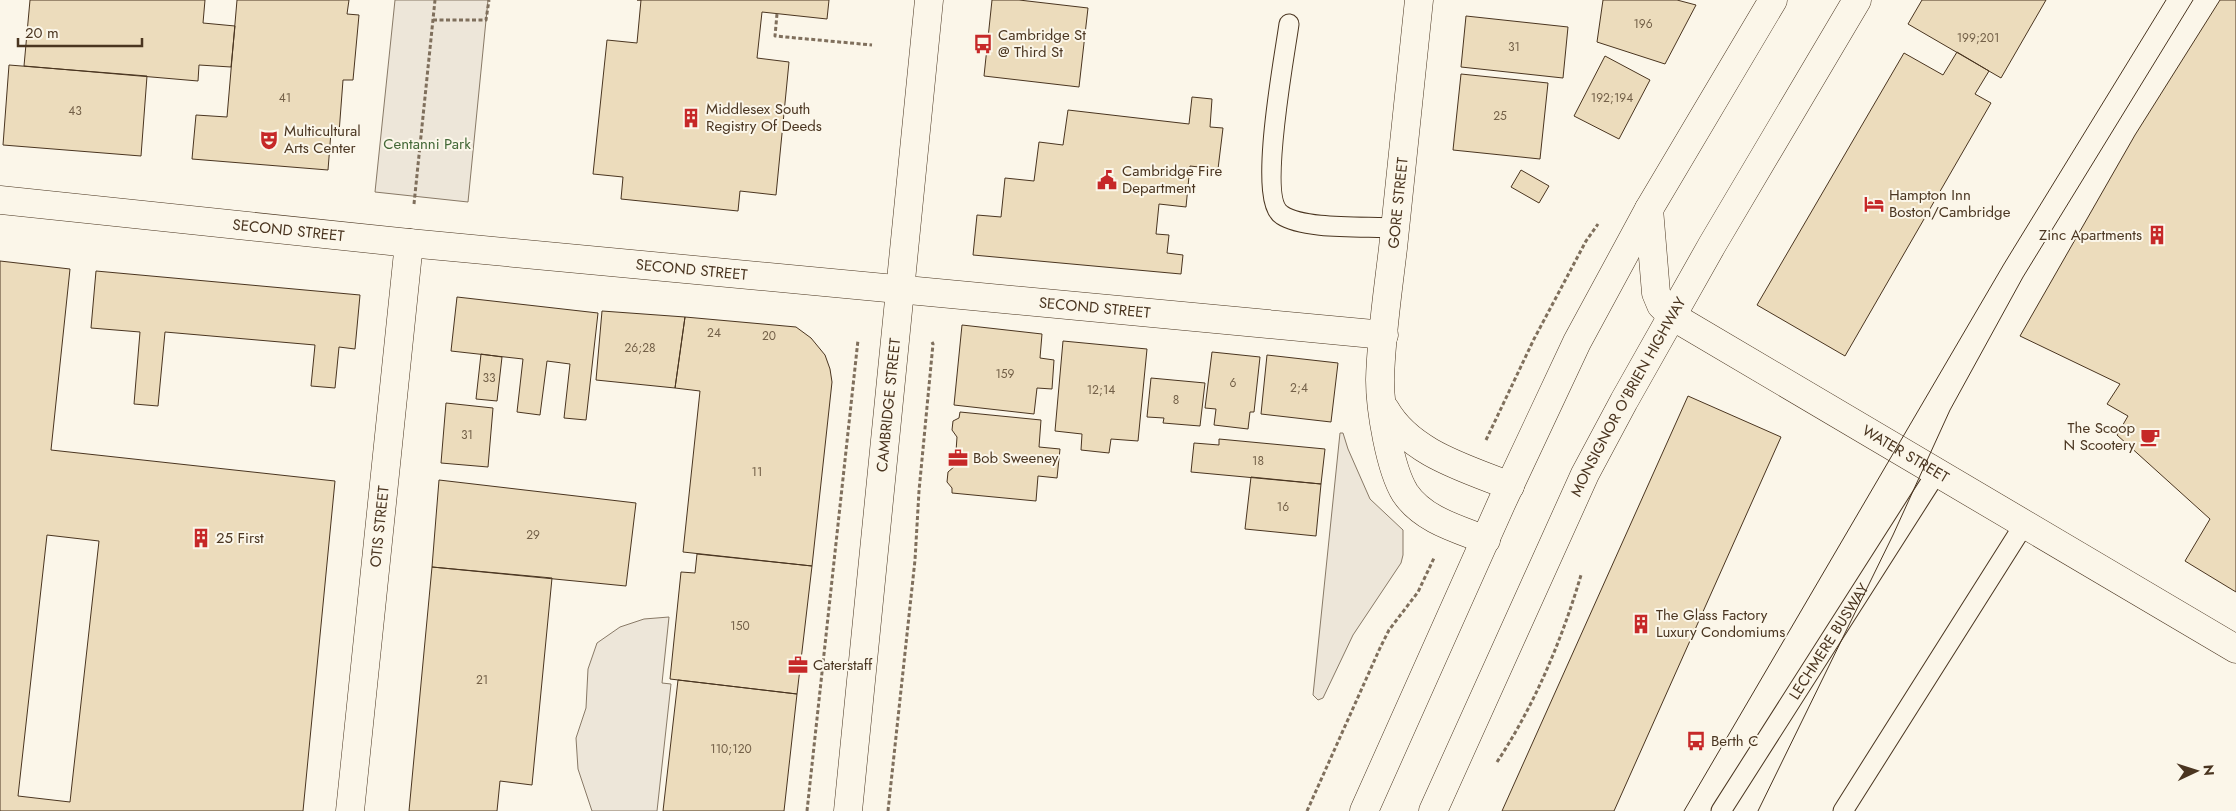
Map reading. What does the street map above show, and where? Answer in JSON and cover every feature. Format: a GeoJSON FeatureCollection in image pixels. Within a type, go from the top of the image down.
{"type":"FeatureCollection","features":[{"type":"Feature","properties":{"kind":"main road","name":"CAMBRIDGE STREET"},"geometry":{"type":"LineString","coordinates":[[848,811],[929,0]]}},
{"type":"Feature","properties":{"kind":"main road","name":"GORE STREET"},"geometry":{"type":"LineString","coordinates":[[1419,0],[1384,335],[1380,380],[1383,405],[1393,463],[1400,484],[1412,502],[1429,515],[1448,525],[1486,540]]}},
{"type":"Feature","properties":{"kind":"main road"},"geometry":{"type":"LineString","coordinates":[[1364,811],[1577,342],[1649,209],[1773,0]]}},
{"type":"Feature","properties":{"kind":"main road","name":"MONSIGNOR O'BRIEN HIGHWAY"},"geometry":{"type":"LineString","coordinates":[[1432,811],[1581,482],[1672,316],[1856,0]]}},
{"type":"Feature","properties":{"kind":"main road","name":"SECOND STREET"},"geometry":{"type":"LineString","coordinates":[[0,200],[899,290],[1384,335]]}},
{"type":"Feature","properties":{"kind":"main road","name":"WATER STREET"},"geometry":{"type":"LineString","coordinates":[[1649,209],[1656,293],[1661,305],[1672,316],[2236,649]]}},
{"type":"Feature","properties":{"kind":"main road","name":"OTIS STREET"},"geometry":{"type":"LineString","coordinates":[[350,811],[409,242]]}},
{"type":"Feature","properties":{"kind":"main road","name":"GORE STREET"},"geometry":{"type":"LineString","coordinates":[[1383,405],[1398,428],[1419,446],[1510,486]]}},
{"type":"Feature","properties":{"kind":"lane"},"geometry":{"type":"LineString","coordinates":[[1289,24],[1270,161],[1272,200],[1279,214],[1290,220],[1307,224],[1395,228]]}},
{"type":"Feature","properties":{"kind":"lane","name":"LECHMERE BUSWAY"},"geometry":{"type":"LineString","coordinates":[[1721,811],[1937,472]]}},
{"type":"Feature","properties":{"kind":"lane"},"geometry":{"type":"LineString","coordinates":[[1843,811],[2025,523]]}},
{"type":"Feature","properties":{"kind":"path"},"geometry":{"type":"LineString","coordinates":[[414,204],[435,0]]}},
{"type":"Feature","properties":{"kind":"path"},"geometry":{"type":"LineString","coordinates":[[433,20],[486,20],[488,0]]}},
{"type":"Feature","properties":{"kind":"path"},"geometry":{"type":"LineString","coordinates":[[777,14],[775,36],[872,45]]}},
{"type":"Feature","properties":{"kind":"path"},"geometry":{"type":"LineString","coordinates":[[1490,430],[1559,292]]}},
{"type":"Feature","properties":{"kind":"path"},"geometry":{"type":"LineString","coordinates":[[1307,811],[1380,648],[1390,630],[1418,592],[1435,554]]}},
{"type":"Feature","properties":{"kind":"green space","name":"Centanni Park"},"geometry":{"type":"Polygon","coordinates":[[[395,0],[488,0],[468,202],[375,192],[395,0]]]}},
{"type":"Feature","properties":{"kind":"green space"},"geometry":{"type":"Polygon","coordinates":[[[1340,433],[1343,433],[1370,499],[1403,530],[1403,555],[1401,563],[1353,635],[1323,698],[1318,700],[1313,695],[1340,433]]]}},
{"type":"Feature","properties":{"kind":"green space"},"geometry":{"type":"Polygon","coordinates":[[[669,617],[662,683],[671,684],[657,811],[592,811],[578,769],[576,738],[586,708],[588,669],[597,643],[620,627],[644,619],[669,617]]]}},
{"type":"Feature","properties":{"kind":"building"},"geometry":{"type":"Polygon","coordinates":[[[30,0],[205,0],[203,23],[235,26],[231,67],[199,65],[198,81],[24,66],[30,0]]]}},
{"type":"Feature","properties":{"kind":"building"},"geometry":{"type":"Polygon","coordinates":[[[237,0],[349,0],[347,14],[359,15],[353,80],[343,80],[339,133],[331,132],[328,170],[192,159],[196,115],[227,117],[237,0]]]}},
{"type":"Feature","properties":{"kind":"building","name":"Middlesex South Registry Of Deeds"},"geometry":{"type":"Polygon","coordinates":[[[641,0],[829,0],[827,19],[762,12],[757,58],[789,62],[776,195],[740,191],[738,211],[621,199],[623,177],[593,174],[607,40],[637,43],[641,0]]]}},
{"type":"Feature","properties":{"kind":"building"},"geometry":{"type":"Polygon","coordinates":[[[992,0],[1019,0],[1088,8],[1079,87],[984,76],[992,0]]]}},
{"type":"Feature","properties":{"kind":"building"},"geometry":{"type":"Polygon","coordinates":[[[1603,0],[1677,0],[1696,5],[1665,64],[1597,42],[1603,0]]]}},
{"type":"Feature","properties":{"kind":"building"},"geometry":{"type":"Polygon","coordinates":[[[1922,0],[2046,0],[2001,78],[1908,24],[1922,0]]]}},
{"type":"Feature","properties":{"kind":"building","name":"Zinc Apartments"},"geometry":{"type":"Polygon","coordinates":[[[2220,0],[2236,0],[2236,592],[2185,561],[2210,519],[2117,435],[2128,416],[2107,404],[2120,384],[2020,336],[2135,135],[2220,0]]]}},
{"type":"Feature","properties":{"kind":"building"},"geometry":{"type":"Polygon","coordinates":[[[1466,16],[1568,27],[1563,78],[1461,67],[1466,16]]]}},
{"type":"Feature","properties":{"kind":"building","name":"Hampton Inn Boston/Cambridge"},"geometry":{"type":"Polygon","coordinates":[[[1957,52],[1989,71],[1975,94],[1991,103],[1845,356],[1757,305],[1904,53],[1943,75],[1957,52]]]}},
{"type":"Feature","properties":{"kind":"building"},"geometry":{"type":"Polygon","coordinates":[[[1605,56],[1650,80],[1619,139],[1574,116],[1605,56]]]}},
{"type":"Feature","properties":{"kind":"building"},"geometry":{"type":"Polygon","coordinates":[[[9,65],[147,76],[141,156],[3,145],[9,65]]]}},
{"type":"Feature","properties":{"kind":"building"},"geometry":{"type":"Polygon","coordinates":[[[1461,74],[1548,83],[1540,159],[1453,150],[1461,74]]]}},
{"type":"Feature","properties":{"kind":"building"},"geometry":{"type":"Polygon","coordinates":[[[1192,97],[1212,99],[1210,127],[1223,128],[1218,169],[1190,166],[1186,207],[1159,204],[1156,234],[1169,235],[1167,253],[1183,255],[1181,274],[973,255],[977,215],[1001,217],[1005,178],[1034,181],[1039,142],[1063,145],[1068,110],[1189,124],[1192,97]]]}},
{"type":"Feature","properties":{"kind":"building"},"geometry":{"type":"Polygon","coordinates":[[[1521,170],[1549,186],[1539,203],[1511,187],[1521,170]]]}},
{"type":"Feature","properties":{"kind":"building","name":"25 First"},"geometry":{"type":"Polygon","coordinates":[[[0,261],[70,269],[51,450],[335,481],[303,811],[0,811],[0,261]],[[47,535],[18,796],[70,802],[99,541],[47,535]]]}},
{"type":"Feature","properties":{"kind":"building"},"geometry":{"type":"Polygon","coordinates":[[[96,271],[360,295],[355,349],[339,347],[335,388],[311,386],[315,345],[165,332],[158,406],[134,404],[140,332],[91,328],[96,271]]]}},
{"type":"Feature","properties":{"kind":"building"},"geometry":{"type":"Polygon","coordinates":[[[457,297],[598,313],[586,420],[564,418],[570,364],[547,361],[540,415],[517,412],[523,359],[451,351],[457,297]]]}},
{"type":"Feature","properties":{"kind":"building"},"geometry":{"type":"Polygon","coordinates":[[[602,311],[685,317],[675,388],[596,380],[602,311]]]}},
{"type":"Feature","properties":{"kind":"building"},"geometry":{"type":"Polygon","coordinates":[[[685,317],[796,327],[811,338],[825,355],[832,382],[812,566],[683,552],[700,391],[675,388],[685,317]]]}},
{"type":"Feature","properties":{"kind":"building"},"geometry":{"type":"Polygon","coordinates":[[[962,325],[1042,334],[1040,358],[1054,360],[1052,389],[1037,388],[1034,414],[954,405],[962,325]]]}},
{"type":"Feature","properties":{"kind":"building"},"geometry":{"type":"Polygon","coordinates":[[[1063,341],[1147,349],[1138,441],[1111,439],[1109,453],[1081,450],[1082,434],[1055,431],[1063,341]]]}},
{"type":"Feature","properties":{"kind":"building"},"geometry":{"type":"Polygon","coordinates":[[[1212,352],[1260,357],[1254,412],[1250,412],[1248,429],[1214,425],[1216,409],[1205,408],[1212,352]]]}},
{"type":"Feature","properties":{"kind":"building"},"geometry":{"type":"Polygon","coordinates":[[[481,354],[502,357],[497,401],[476,399],[481,354]]]}},
{"type":"Feature","properties":{"kind":"building"},"geometry":{"type":"Polygon","coordinates":[[[1267,355],[1338,363],[1331,422],[1261,414],[1267,355]]]}},
{"type":"Feature","properties":{"kind":"building"},"geometry":{"type":"Polygon","coordinates":[[[1151,378],[1205,383],[1200,426],[1163,423],[1164,418],[1147,417],[1151,378]]]}},
{"type":"Feature","properties":{"kind":"building","name":"The Glass Factory Luxury Condomiums"},"geometry":{"type":"Polygon","coordinates":[[[1688,396],[1781,437],[1614,811],[1502,811],[1688,396]]]}},
{"type":"Feature","properties":{"kind":"building"},"geometry":{"type":"Polygon","coordinates":[[[446,403],[493,408],[488,467],[441,463],[446,403]]]}},
{"type":"Feature","properties":{"kind":"building"},"geometry":{"type":"Polygon","coordinates":[[[960,412],[1041,420],[1039,447],[1060,449],[1057,478],[1038,476],[1036,501],[952,493],[952,488],[947,482],[948,472],[955,466],[957,437],[952,430],[953,421],[959,418],[960,412]]]}},
{"type":"Feature","properties":{"kind":"building"},"geometry":{"type":"Polygon","coordinates":[[[1219,439],[1325,449],[1321,484],[1191,472],[1194,443],[1219,445],[1219,439]]]}},
{"type":"Feature","properties":{"kind":"building"},"geometry":{"type":"Polygon","coordinates":[[[1251,477],[1321,484],[1316,536],[1245,529],[1251,477]]]}},
{"type":"Feature","properties":{"kind":"building"},"geometry":{"type":"Polygon","coordinates":[[[439,480],[636,503],[626,586],[432,567],[439,480]]]}},
{"type":"Feature","properties":{"kind":"building"},"geometry":{"type":"Polygon","coordinates":[[[697,554],[812,566],[797,694],[670,679],[681,572],[695,573],[697,554]]]}},
{"type":"Feature","properties":{"kind":"building"},"geometry":{"type":"Polygon","coordinates":[[[432,567],[552,578],[532,785],[500,781],[497,811],[409,811],[432,567]]]}},
{"type":"Feature","properties":{"kind":"building"},"geometry":{"type":"Polygon","coordinates":[[[678,680],[797,694],[784,811],[663,811],[678,680]]]}},
{"type":"Feature","properties":{"kind":"tram line"},"geometry":{"type":"LineString","coordinates":[[1684,811],[2004,264],[2166,0]]}},
{"type":"Feature","properties":{"kind":"tram line"},"geometry":{"type":"LineString","coordinates":[[1758,811],[1893,535],[1950,410],[2023,277],[2193,0]]}},
{"type":"Feature","properties":{"kind":"place","name":"Cambridge St @ Third St"},"geometry":{"type":"Point","coordinates":[983,44]}},
{"type":"Feature","properties":{"kind":"place","name":"Middlesex South Registry Of Deeds"},"geometry":{"type":"Point","coordinates":[691,118]}},
{"type":"Feature","properties":{"kind":"place","name":"Multicultural Arts Center"},"geometry":{"type":"Point","coordinates":[269,140]}},
{"type":"Feature","properties":{"kind":"place","name":"Cambridge Fire Department"},"geometry":{"type":"Point","coordinates":[1107,180]}},
{"type":"Feature","properties":{"kind":"place","name":"Hampton Inn Boston/Cambridge"},"geometry":{"type":"Point","coordinates":[1874,204]}},
{"type":"Feature","properties":{"kind":"place","name":"Zinc Apartments"},"geometry":{"type":"Point","coordinates":[2157,235]}},
{"type":"Feature","properties":{"kind":"place","name":"The Scoop N Scootery"},"geometry":{"type":"Point","coordinates":[2150,437]}},
{"type":"Feature","properties":{"kind":"place","name":"Bob Sweeney"},"geometry":{"type":"Point","coordinates":[958,458]}},
{"type":"Feature","properties":{"kind":"place","name":"25 First"},"geometry":{"type":"Point","coordinates":[201,538]}},
{"type":"Feature","properties":{"kind":"place","name":"The Glass Factory Luxury Condomiums"},"geometry":{"type":"Point","coordinates":[1641,624]}},
{"type":"Feature","properties":{"kind":"place","name":"Caterstaff"},"geometry":{"type":"Point","coordinates":[798,665]}},
{"type":"Feature","properties":{"kind":"place","name":"Berth C"},"geometry":{"type":"Point","coordinates":[1696,741]}}]}
